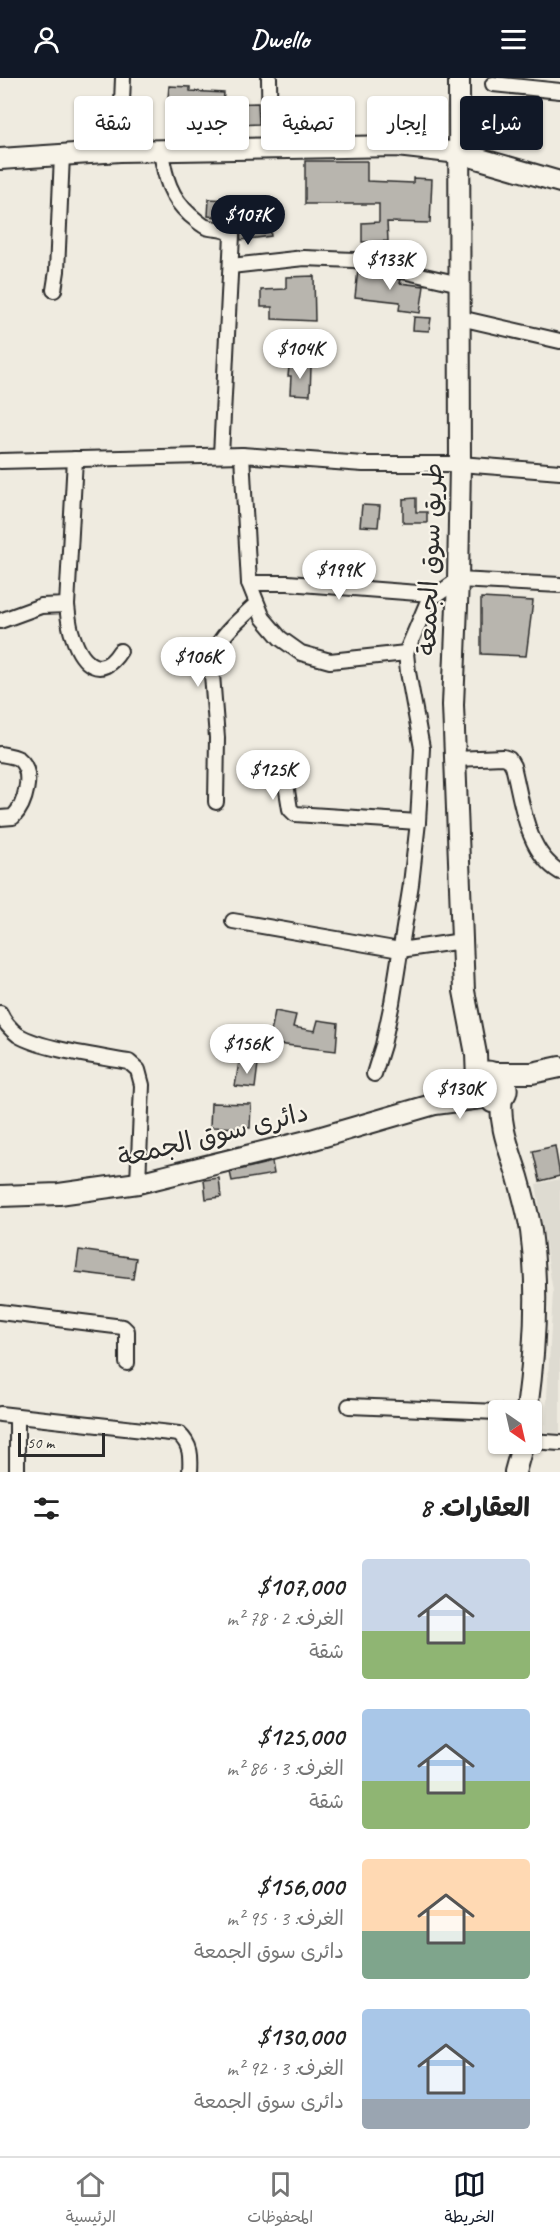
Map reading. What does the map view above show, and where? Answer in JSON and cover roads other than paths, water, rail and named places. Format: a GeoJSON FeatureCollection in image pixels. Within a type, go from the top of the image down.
{"type":"FeatureCollection","features":[{"type":"Feature","properties":{"kind":"street"},"geometry":{"type":"LineString","coordinates":[[120,152],[123,78]]}},
{"type":"Feature","properties":{"kind":"street"},"geometry":{"type":"LineString","coordinates":[[269,78],[269,96]]}},
{"type":"Feature","properties":{"kind":"street","name":"طريق سوق الجمعة"},"geometry":{"type":"LineString","coordinates":[[459,78],[460,464],[458,580],[453,672],[464,991],[474,1044]]}},
{"type":"Feature","properties":{"kind":"street"},"geometry":{"type":"LineString","coordinates":[[493,84],[560,91]]}},
{"type":"Feature","properties":{"kind":"street"},"geometry":{"type":"LineString","coordinates":[[355,146],[397,146],[459,153],[560,182]]}},
{"type":"Feature","properties":{"kind":"street"},"geometry":{"type":"LineString","coordinates":[[0,159],[261,147]]}},
{"type":"Feature","properties":{"kind":"street"},"geometry":{"type":"LineString","coordinates":[[161,152],[170,191],[180,206],[201,225],[231,232],[233,239],[221,455]]}},
{"type":"Feature","properties":{"kind":"street"},"geometry":{"type":"LineString","coordinates":[[54,290],[57,270],[62,155]]}},
{"type":"Feature","properties":{"kind":"street"},"geometry":{"type":"LineString","coordinates":[[231,266],[304,258],[354,260],[460,284]]}},
{"type":"Feature","properties":{"kind":"street"},"geometry":{"type":"LineString","coordinates":[[460,318],[560,341]]}},
{"type":"Feature","properties":{"kind":"street"},"geometry":{"type":"LineString","coordinates":[[242,455],[249,583],[263,618],[280,638],[301,653],[330,661],[406,653]]}},
{"type":"Feature","properties":{"kind":"street"},"geometry":{"type":"LineString","coordinates":[[0,461],[242,455],[363,464],[460,464],[560,472]]}},
{"type":"Feature","properties":{"kind":"street"},"geometry":{"type":"LineString","coordinates":[[75,459],[67,604],[72,637],[86,662],[96,667],[105,667],[115,660],[120,651]]}},
{"type":"Feature","properties":{"kind":"street"},"geometry":{"type":"LineString","coordinates":[[249,583],[319,584],[431,594],[438,594],[458,580],[560,585]]}},
{"type":"Feature","properties":{"kind":"street"},"geometry":{"type":"LineString","coordinates":[[374,1074],[392,1003],[411,884],[418,822],[422,748],[406,653],[431,594]]}},
{"type":"Feature","properties":{"kind":"street"},"geometry":{"type":"LineString","coordinates":[[0,621],[41,606],[67,604]]}},
{"type":"Feature","properties":{"kind":"street"},"geometry":{"type":"LineString","coordinates":[[216,802],[217,738],[211,662],[213,651],[219,641],[256,604]]}},
{"type":"Feature","properties":{"kind":"street"},"geometry":{"type":"LineString","coordinates":[[0,754],[17,758],[24,765],[27,773],[24,800],[17,812],[13,817],[0,818]]}},
{"type":"Feature","properties":{"kind":"street"},"geometry":{"type":"LineString","coordinates":[[455,759],[503,757],[509,759],[513,766],[532,839],[548,865],[560,872]]}},
{"type":"Feature","properties":{"kind":"street"},"geometry":{"type":"LineString","coordinates":[[285,778],[290,809],[295,814],[418,822]]}},
{"type":"Feature","properties":{"kind":"street"},"geometry":{"type":"LineString","coordinates":[[233,921],[400,950],[462,941]]}},
{"type":"Feature","properties":{"kind":"street"},"geometry":{"type":"LineString","coordinates":[[0,1013],[5,1022],[19,1036],[48,1046],[129,1062],[138,1070],[142,1086],[138,1183]]}},
{"type":"Feature","properties":{"kind":"street"},"geometry":{"type":"LineString","coordinates":[[474,1044],[489,1087],[501,1111],[501,1124],[525,1200],[536,1295],[534,1363],[528,1400]]}},
{"type":"Feature","properties":{"kind":"street"},"geometry":{"type":"LineString","coordinates":[[443,1103],[465,1079],[472,1060],[474,1044]]}},
{"type":"Feature","properties":{"kind":"street","name":"دائرى سوق الجمعة"},"geometry":{"type":"LineString","coordinates":[[0,1196],[59,1194],[138,1183],[311,1140],[443,1103],[555,1068]]}},
{"type":"Feature","properties":{"kind":"street"},"geometry":{"type":"LineString","coordinates":[[443,1103],[473,1106],[501,1124]]}},
{"type":"Feature","properties":{"kind":"street"},"geometry":{"type":"LineString","coordinates":[[0,1312],[123,1327],[127,1330],[127,1363]]}},
{"type":"Feature","properties":{"kind":"street"},"geometry":{"type":"LineString","coordinates":[[349,1406],[488,1412]]}},
{"type":"Feature","properties":{"kind":"street"},"geometry":{"type":"LineString","coordinates":[[0,1414],[179,1434],[187,1442],[191,1456],[190,1472]]}},
{"type":"Feature","properties":{"kind":"street"},"geometry":{"type":"LineString","coordinates":[[17,1416],[17,1472]]}},
{"type":"Feature","properties":{"kind":"street"},"geometry":{"type":"LineString","coordinates":[[542,1442],[560,1443]]}},
{"type":"Feature","properties":{"kind":"street"},"geometry":{"type":"LineString","coordinates":[[515,1472],[520,1454]]}}]}
